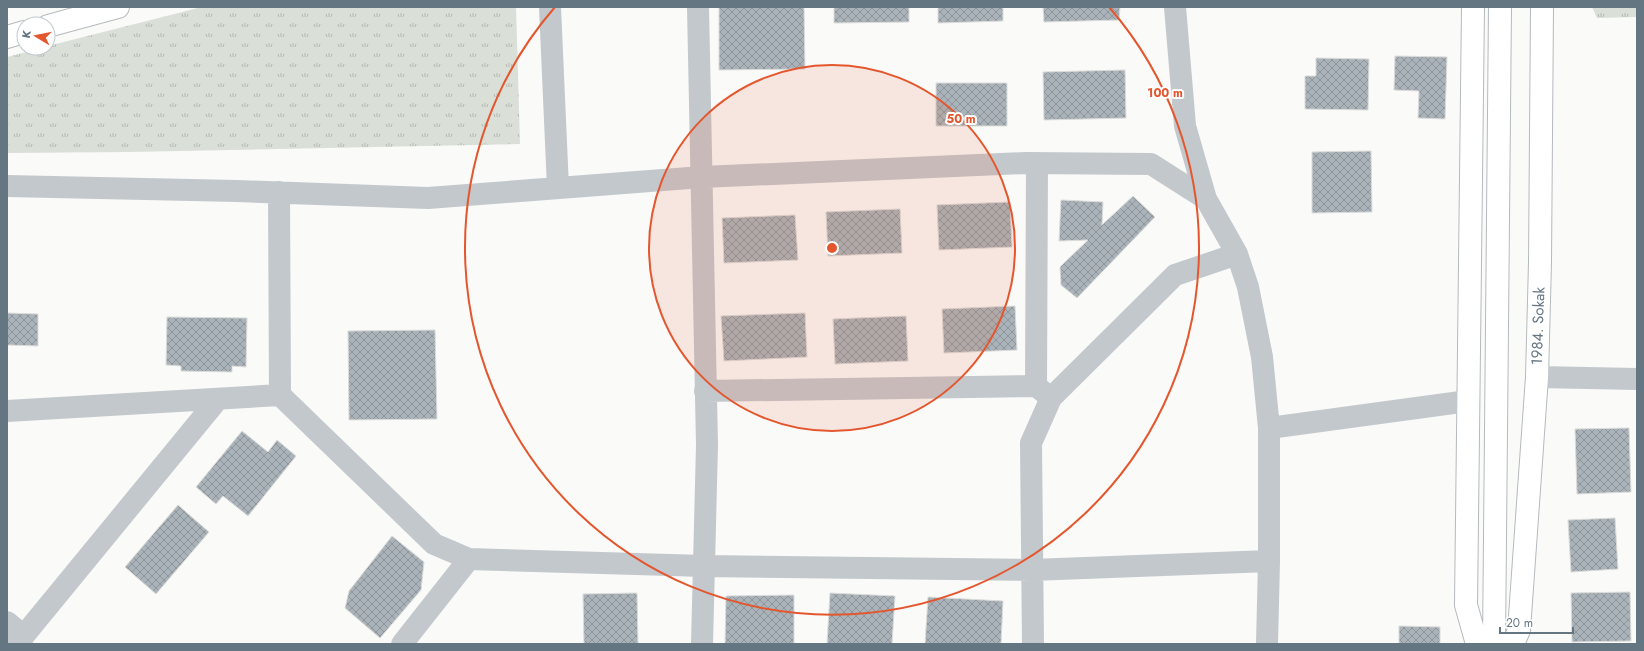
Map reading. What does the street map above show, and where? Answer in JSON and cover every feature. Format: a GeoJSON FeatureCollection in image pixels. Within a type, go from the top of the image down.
{"type":"FeatureCollection","features":[{"type":"Feature","properties":{"kind":"main road"},"geometry":{"type":"LineString","coordinates":[[56,24],[118,7]]}},
{"type":"Feature","properties":{"kind":"main road"},"geometry":{"type":"LineString","coordinates":[[1473,7],[1466,605],[1477,644]]}},
{"type":"Feature","properties":{"kind":"main road"},"geometry":{"type":"LineString","coordinates":[[1494,644],[1499,260],[1500,7]]}},
{"type":"Feature","properties":{"kind":"main road","name":"1984. Sokak"},"geometry":{"type":"LineString","coordinates":[[1514,644],[1519,630],[1537,377],[1540,262],[1542,7]]}},
{"type":"Feature","properties":{"kind":"street"},"geometry":{"type":"LineString","coordinates":[[550,7],[558,188]]}},
{"type":"Feature","properties":{"kind":"street"},"geometry":{"type":"LineString","coordinates":[[698,7],[706,445],[702,644]]}},
{"type":"Feature","properties":{"kind":"street"},"geometry":{"type":"LineString","coordinates":[[1175,7],[1185,126],[1206,199],[1236,254],[1248,287],[1262,357],[1269,428],[1269,561],[1267,644]]}},
{"type":"Feature","properties":{"kind":"street"},"geometry":{"type":"LineString","coordinates":[[1033,644],[1031,444],[1043,392],[1037,163]]}},
{"type":"Feature","properties":{"kind":"street"},"geometry":{"type":"LineString","coordinates":[[7,186],[279,192],[428,198],[702,177],[1037,163],[1151,164],[1206,199]]}},
{"type":"Feature","properties":{"kind":"street"},"geometry":{"type":"LineString","coordinates":[[279,192],[280,395],[434,544],[469,559],[704,566],[1032,570],[1269,561]]}},
{"type":"Feature","properties":{"kind":"street"},"geometry":{"type":"LineString","coordinates":[[705,391],[1043,392],[1175,275],[1236,254]]}},
{"type":"Feature","properties":{"kind":"street"},"geometry":{"type":"LineString","coordinates":[[1537,377],[1637,379]]}},
{"type":"Feature","properties":{"kind":"street"},"geometry":{"type":"LineString","coordinates":[[7,411],[280,395]]}},
{"type":"Feature","properties":{"kind":"street"},"geometry":{"type":"LineString","coordinates":[[7,622],[20,640],[218,399]]}},
{"type":"Feature","properties":{"kind":"street"},"geometry":{"type":"LineString","coordinates":[[1269,428],[1468,401]]}},
{"type":"Feature","properties":{"kind":"street"},"geometry":{"type":"LineString","coordinates":[[402,644],[469,559]]}},
{"type":"Feature","properties":{"kind":"green space"},"geometry":{"type":"Polygon","coordinates":[[[202,7],[516,7],[520,144],[7,153],[7,57],[16,55],[16,56],[56,56],[56,44],[202,7]]]}},
{"type":"Feature","properties":{"kind":"green space"},"geometry":{"type":"Polygon","coordinates":[[[1592,7],[1637,7],[1637,17],[1597,18],[1592,7]]]}},
{"type":"Feature","properties":{"kind":"building"},"geometry":{"type":"Polygon","coordinates":[[[719,7],[804,7],[805,69],[719,70],[719,7]]]}},
{"type":"Feature","properties":{"kind":"building"},"geometry":{"type":"Polygon","coordinates":[[[834,7],[909,7],[909,22],[834,23],[834,7]]]}},
{"type":"Feature","properties":{"kind":"building"},"geometry":{"type":"Polygon","coordinates":[[[938,7],[1003,7],[1003,21],[938,23],[938,7]]]}},
{"type":"Feature","properties":{"kind":"building"},"geometry":{"type":"Polygon","coordinates":[[[1043,7],[1120,7],[1119,20],[1044,22],[1043,7]]]}},
{"type":"Feature","properties":{"kind":"building"},"geometry":{"type":"Polygon","coordinates":[[[1395,56],[1447,57],[1445,119],[1418,118],[1419,91],[1394,90],[1395,56]]]}},
{"type":"Feature","properties":{"kind":"building"},"geometry":{"type":"Polygon","coordinates":[[[1316,58],[1369,59],[1368,110],[1305,109],[1305,76],[1316,76],[1316,58]]]}},
{"type":"Feature","properties":{"kind":"building"},"geometry":{"type":"Polygon","coordinates":[[[1125,70],[1126,118],[1044,120],[1043,72],[1125,70]]]}},
{"type":"Feature","properties":{"kind":"building"},"geometry":{"type":"Polygon","coordinates":[[[936,83],[1007,83],[1007,126],[936,126],[936,83]]]}},
{"type":"Feature","properties":{"kind":"building"},"geometry":{"type":"Polygon","coordinates":[[[1371,151],[1372,212],[1312,213],[1312,152],[1371,151]]]}},
{"type":"Feature","properties":{"kind":"building"},"geometry":{"type":"Polygon","coordinates":[[[1133,196],[1155,217],[1077,298],[1061,285],[1060,267],[1088,240],[1059,241],[1061,200],[1103,202],[1102,225],[1133,196]]]}},
{"type":"Feature","properties":{"kind":"building"},"geometry":{"type":"Polygon","coordinates":[[[1010,202],[1012,247],[939,250],[937,205],[1010,202]]]}},
{"type":"Feature","properties":{"kind":"building"},"geometry":{"type":"Polygon","coordinates":[[[900,209],[902,253],[828,256],[826,212],[900,209]]]}},
{"type":"Feature","properties":{"kind":"building"},"geometry":{"type":"Polygon","coordinates":[[[795,215],[798,260],[724,263],[722,218],[795,215]]]}},
{"type":"Feature","properties":{"kind":"building"},"geometry":{"type":"Polygon","coordinates":[[[1015,306],[1017,350],[944,353],[942,309],[1015,306]]]}},
{"type":"Feature","properties":{"kind":"building"},"geometry":{"type":"Polygon","coordinates":[[[7,313],[38,314],[38,346],[7,345],[7,313]]]}},
{"type":"Feature","properties":{"kind":"building"},"geometry":{"type":"Polygon","coordinates":[[[805,313],[807,357],[724,361],[721,316],[805,313]]]}},
{"type":"Feature","properties":{"kind":"building"},"geometry":{"type":"Polygon","coordinates":[[[906,316],[908,361],[835,364],[833,319],[906,316]]]}},
{"type":"Feature","properties":{"kind":"building"},"geometry":{"type":"Polygon","coordinates":[[[167,317],[247,318],[246,367],[232,366],[232,372],[181,371],[181,366],[166,365],[167,317]]]}},
{"type":"Feature","properties":{"kind":"building"},"geometry":{"type":"Polygon","coordinates":[[[435,330],[437,419],[349,420],[348,331],[435,330]]]}},
{"type":"Feature","properties":{"kind":"building"},"geometry":{"type":"Polygon","coordinates":[[[1629,428],[1631,492],[1577,494],[1575,429],[1629,428]]]}},
{"type":"Feature","properties":{"kind":"building"},"geometry":{"type":"Polygon","coordinates":[[[242,431],[268,452],[277,440],[296,456],[248,516],[223,496],[216,504],[196,487],[242,431]]]}},
{"type":"Feature","properties":{"kind":"building"},"geometry":{"type":"Polygon","coordinates":[[[178,505],[209,532],[156,594],[125,567],[178,505]]]}},
{"type":"Feature","properties":{"kind":"building"},"geometry":{"type":"Polygon","coordinates":[[[1615,518],[1618,569],[1571,572],[1568,520],[1615,518]]]}},
{"type":"Feature","properties":{"kind":"building"},"geometry":{"type":"Polygon","coordinates":[[[392,536],[424,562],[421,590],[380,638],[345,608],[349,591],[392,536]]]}},
{"type":"Feature","properties":{"kind":"building"},"geometry":{"type":"Polygon","coordinates":[[[1630,592],[1631,641],[1572,642],[1571,593],[1630,592]]]}},
{"type":"Feature","properties":{"kind":"building"},"geometry":{"type":"Polygon","coordinates":[[[637,593],[638,644],[584,644],[583,594],[637,593]]]}},
{"type":"Feature","properties":{"kind":"building"},"geometry":{"type":"Polygon","coordinates":[[[830,593],[895,596],[892,644],[827,644],[830,593]]]}},
{"type":"Feature","properties":{"kind":"building"},"geometry":{"type":"Polygon","coordinates":[[[794,595],[794,644],[725,644],[726,596],[794,595]]]}},
{"type":"Feature","properties":{"kind":"building"},"geometry":{"type":"Polygon","coordinates":[[[928,597],[1003,601],[1001,644],[925,644],[928,597]]]}},
{"type":"Feature","properties":{"kind":"building"},"geometry":{"type":"Polygon","coordinates":[[[1399,626],[1440,627],[1440,644],[1399,644],[1399,626]]]}}]}
